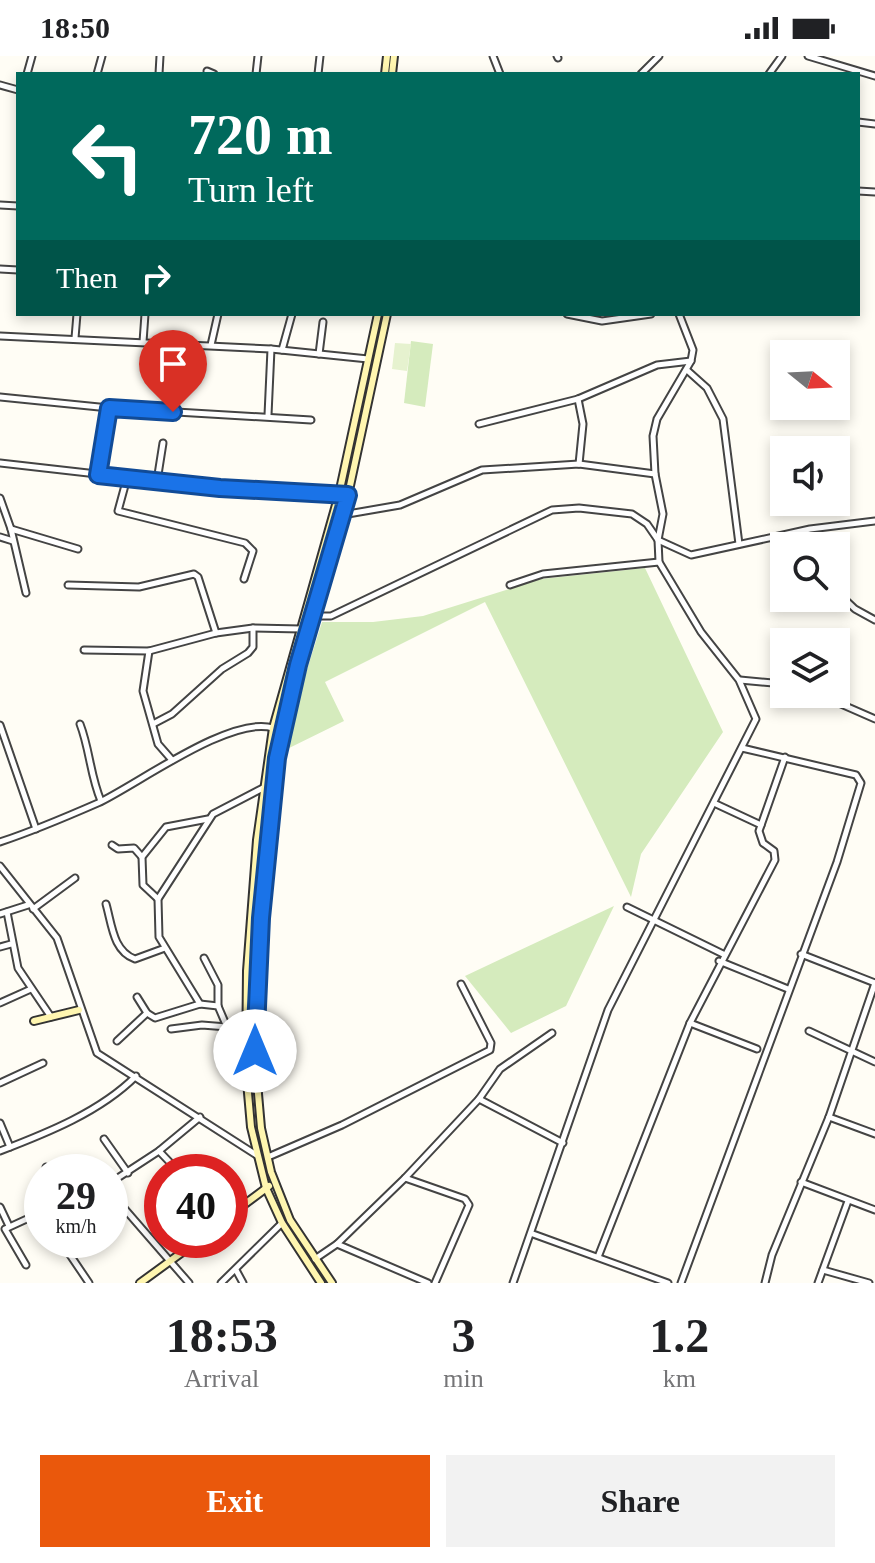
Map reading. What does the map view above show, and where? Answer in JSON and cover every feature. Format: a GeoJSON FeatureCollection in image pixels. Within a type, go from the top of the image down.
{"type":"FeatureCollection","features":[{"type":"Feature","properties":{"kind":"street"},"geometry":{"type":"LineString","coordinates":[[808,56],[875,76]]}},
{"type":"Feature","properties":{"kind":"street"},"geometry":{"type":"LineString","coordinates":[[643,72],[656,57]]}},
{"type":"Feature","properties":{"kind":"street"},"geometry":{"type":"LineString","coordinates":[[75,338],[77,316]]}},
{"type":"Feature","properties":{"kind":"street"},"geometry":{"type":"LineString","coordinates":[[143,342],[145,316]]}},
{"type":"Feature","properties":{"kind":"street"},"geometry":{"type":"LineString","coordinates":[[211,345],[218,316]]}},
{"type":"Feature","properties":{"kind":"street"},"geometry":{"type":"LineString","coordinates":[[282,350],[291,316]]}},
{"type":"Feature","properties":{"kind":"street"},"geometry":{"type":"LineString","coordinates":[[332,1283],[290,1220],[273,1181],[261,1128],[250,1032],[247,971],[263,788],[273,728],[339,494],[378,316]]}},
{"type":"Feature","properties":{"kind":"street"},"geometry":{"type":"LineString","coordinates":[[321,1283],[282,1223],[266,1188],[248,1104],[250,1032],[275,774],[284,721],[348,495],[387,316]]}},
{"type":"Feature","properties":{"kind":"street"},"geometry":{"type":"LineString","coordinates":[[577,316],[602,321],[637,316]]}},
{"type":"Feature","properties":{"kind":"street"},"geometry":{"type":"LineString","coordinates":[[600,316],[602,321]]}},
{"type":"Feature","properties":{"kind":"street"},"geometry":{"type":"LineString","coordinates":[[513,1283],[533,1234],[608,1010],[716,804],[756,715],[739,680],[701,632],[659,562],[658,540],[663,514],[655,474],[653,436],[657,419],[688,371],[691,361],[693,350],[680,316]]}},
{"type":"Feature","properties":{"kind":"street"},"geometry":{"type":"LineString","coordinates":[[319,354],[323,322]]}},
{"type":"Feature","properties":{"kind":"street"},"geometry":{"type":"LineString","coordinates":[[0,336],[211,345],[369,359]]}},
{"type":"Feature","properties":{"kind":"street"},"geometry":{"type":"LineString","coordinates":[[268,415],[271,349]]}},
{"type":"Feature","properties":{"kind":"street"},"geometry":{"type":"LineString","coordinates":[[479,424],[578,399],[639,372],[691,361]]}},
{"type":"Feature","properties":{"kind":"street"},"geometry":{"type":"LineString","coordinates":[[688,371],[707,388],[723,419],[739,545]]}},
{"type":"Feature","properties":{"kind":"street"},"geometry":{"type":"LineString","coordinates":[[0,397],[109,408],[268,415],[311,420]]}},
{"type":"Feature","properties":{"kind":"street"},"geometry":{"type":"LineString","coordinates":[[578,399],[583,424],[579,464]]}},
{"type":"Feature","properties":{"kind":"street"},"geometry":{"type":"LineString","coordinates":[[98,475],[109,408]]}},
{"type":"Feature","properties":{"kind":"street"},"geometry":{"type":"LineString","coordinates":[[157,481],[163,443]]}},
{"type":"Feature","properties":{"kind":"street"},"geometry":{"type":"LineString","coordinates":[[0,463],[157,481],[348,495]]}},
{"type":"Feature","properties":{"kind":"street"},"geometry":{"type":"LineString","coordinates":[[342,515],[400,505],[482,470],[579,464],[655,474]]}},
{"type":"Feature","properties":{"kind":"street"},"geometry":{"type":"LineString","coordinates":[[127,478],[118,511],[245,543],[253,551],[244,579]]}},
{"type":"Feature","properties":{"kind":"street"},"geometry":{"type":"LineString","coordinates":[[0,498],[11,529],[26,593]]}},
{"type":"Feature","properties":{"kind":"street"},"geometry":{"type":"LineString","coordinates":[[313,616],[331,616],[552,510],[579,508],[632,514],[647,524],[658,540],[691,555],[770,538]]}},
{"type":"Feature","properties":{"kind":"street"},"geometry":{"type":"LineString","coordinates":[[799,532],[875,521]]}},
{"type":"Feature","properties":{"kind":"street"},"geometry":{"type":"LineString","coordinates":[[11,529],[78,549]]}},
{"type":"Feature","properties":{"kind":"street"},"geometry":{"type":"LineString","coordinates":[[0,537],[13,541]]}},
{"type":"Feature","properties":{"kind":"street"},"geometry":{"type":"LineString","coordinates":[[510,585],[543,574],[659,562]]}},
{"type":"Feature","properties":{"kind":"street"},"geometry":{"type":"LineString","coordinates":[[68,585],[139,587],[194,574],[198,577],[216,633]]}},
{"type":"Feature","properties":{"kind":"street"},"geometry":{"type":"LineString","coordinates":[[850,604],[875,620]]}},
{"type":"Feature","properties":{"kind":"street"},"geometry":{"type":"LineString","coordinates":[[84,650],[149,651],[216,633],[253,628],[301,629]]}},
{"type":"Feature","properties":{"kind":"street"},"geometry":{"type":"LineString","coordinates":[[153,724],[172,714],[222,669],[248,653],[253,647],[253,628]]}},
{"type":"Feature","properties":{"kind":"street"},"geometry":{"type":"LineString","coordinates":[[149,651],[143,691],[158,744],[172,760]]}},
{"type":"Feature","properties":{"kind":"street"},"geometry":{"type":"LineString","coordinates":[[739,680],[770,683]]}},
{"type":"Feature","properties":{"kind":"street"},"geometry":{"type":"LineString","coordinates":[[850,708],[875,719]]}},
{"type":"Feature","properties":{"kind":"street"},"geometry":{"type":"LineString","coordinates":[[80,724],[91,751],[91,777],[101,801]]}},
{"type":"Feature","properties":{"kind":"street"},"geometry":{"type":"LineString","coordinates":[[0,842],[101,801],[172,760],[220,737],[262,724],[273,728]]}},
{"type":"Feature","properties":{"kind":"street"},"geometry":{"type":"LineString","coordinates":[[0,725],[36,829]]}},
{"type":"Feature","properties":{"kind":"street"},"geometry":{"type":"LineString","coordinates":[[681,1283],[853,816],[861,780],[856,775],[742,748]]}},
{"type":"Feature","properties":{"kind":"street"},"geometry":{"type":"LineString","coordinates":[[598,1257],[690,1023],[719,961],[775,860],[774,851],[760,839],[761,825],[785,757]]}},
{"type":"Feature","properties":{"kind":"street"},"geometry":{"type":"LineString","coordinates":[[200,1004],[165,948],[157,926],[158,899],[209,819],[220,808],[263,788]]}},
{"type":"Feature","properties":{"kind":"street"},"geometry":{"type":"LineString","coordinates":[[716,804],[761,825]]}},
{"type":"Feature","properties":{"kind":"street"},"geometry":{"type":"LineString","coordinates":[[142,857],[166,827],[209,819]]}},
{"type":"Feature","properties":{"kind":"street"},"geometry":{"type":"LineString","coordinates":[[112,845],[118,849],[134,848],[142,857],[143,885],[158,899]]}},
{"type":"Feature","properties":{"kind":"street"},"geometry":{"type":"LineString","coordinates":[[0,866],[57,938],[79,1010],[97,1053],[258,1156]]}},
{"type":"Feature","properties":{"kind":"street"},"geometry":{"type":"LineString","coordinates":[[0,914],[31,907],[75,878]]}},
{"type":"Feature","properties":{"kind":"street"},"geometry":{"type":"LineString","coordinates":[[106,904],[118,946],[125,955],[135,959],[149,957],[165,948]]}},
{"type":"Feature","properties":{"kind":"street"},"geometry":{"type":"LineString","coordinates":[[627,907],[723,954]]}},
{"type":"Feature","properties":{"kind":"street"},"geometry":{"type":"LineString","coordinates":[[7,912],[18,968],[51,1017]]}},
{"type":"Feature","properties":{"kind":"street"},"geometry":{"type":"LineString","coordinates":[[0,947],[11,944]]}},
{"type":"Feature","properties":{"kind":"street"},"geometry":{"type":"LineString","coordinates":[[765,1283],[801,1182],[829,1117],[875,983],[801,954]]}},
{"type":"Feature","properties":{"kind":"street"},"geometry":{"type":"LineString","coordinates":[[204,958],[218,985],[218,1006],[227,1027]]}},
{"type":"Feature","properties":{"kind":"street"},"geometry":{"type":"LineString","coordinates":[[719,961],[788,989]]}},
{"type":"Feature","properties":{"kind":"street"},"geometry":{"type":"LineString","coordinates":[[268,1157],[342,1125],[490,1050],[491,1043],[461,984]]}},
{"type":"Feature","properties":{"kind":"street"},"geometry":{"type":"LineString","coordinates":[[0,1003],[31,989]]}},
{"type":"Feature","properties":{"kind":"street"},"geometry":{"type":"LineString","coordinates":[[137,997],[147,1013],[159,1018],[200,1004],[218,1006]]}},
{"type":"Feature","properties":{"kind":"street"},"geometry":{"type":"LineString","coordinates":[[34,1021],[79,1010]]}},
{"type":"Feature","properties":{"kind":"street"},"geometry":{"type":"LineString","coordinates":[[117,1041],[147,1013]]}},
{"type":"Feature","properties":{"kind":"street"},"geometry":{"type":"LineString","coordinates":[[690,1023],[757,1049]]}},
{"type":"Feature","properties":{"kind":"street"},"geometry":{"type":"LineString","coordinates":[[171,1029],[202,1025],[250,1032]]}},
{"type":"Feature","properties":{"kind":"street"},"geometry":{"type":"LineString","coordinates":[[809,1031],[850,1053],[875,1062]]}},
{"type":"Feature","properties":{"kind":"street"},"geometry":{"type":"LineString","coordinates":[[315,1259],[337,1244],[405,1178],[479,1099],[500,1069],[552,1033]]}},
{"type":"Feature","properties":{"kind":"street"},"geometry":{"type":"LineString","coordinates":[[0,1083],[43,1063]]}},
{"type":"Feature","properties":{"kind":"street"},"geometry":{"type":"LineString","coordinates":[[0,1151],[118,1094],[136,1076]]}},
{"type":"Feature","properties":{"kind":"street"},"geometry":{"type":"LineString","coordinates":[[479,1099],[563,1143]]}},
{"type":"Feature","properties":{"kind":"street"},"geometry":{"type":"LineString","coordinates":[[128,1173],[200,1117]]}},
{"type":"Feature","properties":{"kind":"street"},"geometry":{"type":"LineString","coordinates":[[829,1117],[875,1134]]}},
{"type":"Feature","properties":{"kind":"street"},"geometry":{"type":"LineString","coordinates":[[0,1123],[10,1147]]}},
{"type":"Feature","properties":{"kind":"street"},"geometry":{"type":"LineString","coordinates":[[104,1139],[115,1154]]}},
{"type":"Feature","properties":{"kind":"street"},"geometry":{"type":"LineString","coordinates":[[159,1151],[162,1154]]}},
{"type":"Feature","properties":{"kind":"street"},"geometry":{"type":"LineString","coordinates":[[405,1178],[465,1199],[469,1205],[435,1283]]}},
{"type":"Feature","properties":{"kind":"street"},"geometry":{"type":"LineString","coordinates":[[248,1202],[273,1181]]}},
{"type":"Feature","properties":{"kind":"street"},"geometry":{"type":"LineString","coordinates":[[801,1182],[875,1210]]}},
{"type":"Feature","properties":{"kind":"street"},"geometry":{"type":"LineString","coordinates":[[818,1283],[848,1201]]}},
{"type":"Feature","properties":{"kind":"street"},"geometry":{"type":"LineString","coordinates":[[0,1207],[5,1229],[26,1265]]}},
{"type":"Feature","properties":{"kind":"street"},"geometry":{"type":"LineString","coordinates":[[128,1216],[189,1283]]}},
{"type":"Feature","properties":{"kind":"street"},"geometry":{"type":"LineString","coordinates":[[5,1229],[24,1220]]}},
{"type":"Feature","properties":{"kind":"street"},"geometry":{"type":"LineString","coordinates":[[221,1283],[282,1223]]}},
{"type":"Feature","properties":{"kind":"street"},"geometry":{"type":"LineString","coordinates":[[533,1234],[668,1283]]}},
{"type":"Feature","properties":{"kind":"street"},"geometry":{"type":"LineString","coordinates":[[337,1244],[428,1283]]}},
{"type":"Feature","properties":{"kind":"street"},"geometry":{"type":"LineString","coordinates":[[72,1258],[89,1283]]}},
{"type":"Feature","properties":{"kind":"street"},"geometry":{"type":"LineString","coordinates":[[140,1283],[176,1258]]}},
{"type":"Feature","properties":{"kind":"street"},"geometry":{"type":"LineString","coordinates":[[236,1269],[243,1283]]}},
{"type":"Feature","properties":{"kind":"street"},"geometry":{"type":"LineString","coordinates":[[823,1270],[869,1283]]}},
{"type":"Feature","properties":{"kind":"green space"},"geometry":{"type":"Polygon","coordinates":[[[411,341],[433,344],[425,407],[404,403],[411,341]]]}},
{"type":"Feature","properties":{"kind":"green space"},"geometry":{"type":"Polygon","coordinates":[[[395,343],[411,344],[407,371],[392,369],[395,343]]]}},
{"type":"Feature","properties":{"kind":"green space"},"geometry":{"type":"Polygon","coordinates":[[[645,568],[723,732],[641,854],[631,897],[485,602],[325,682],[344,721],[281,752],[322,622],[373,622],[423,616],[541,579],[645,568]]]}},
{"type":"Feature","properties":{"kind":"green space"},"geometry":{"type":"Polygon","coordinates":[[[614,906],[566,1006],[511,1033],[465,976],[614,906]]]}},
{"type":"Feature","properties":{"kind":"route"},"geometry":{"type":"LineString","coordinates":[[173,412],[109,408],[98,475],[220,488],[348,495],[298,665],[277,758],[261,918],[255,1051]]}}]}
